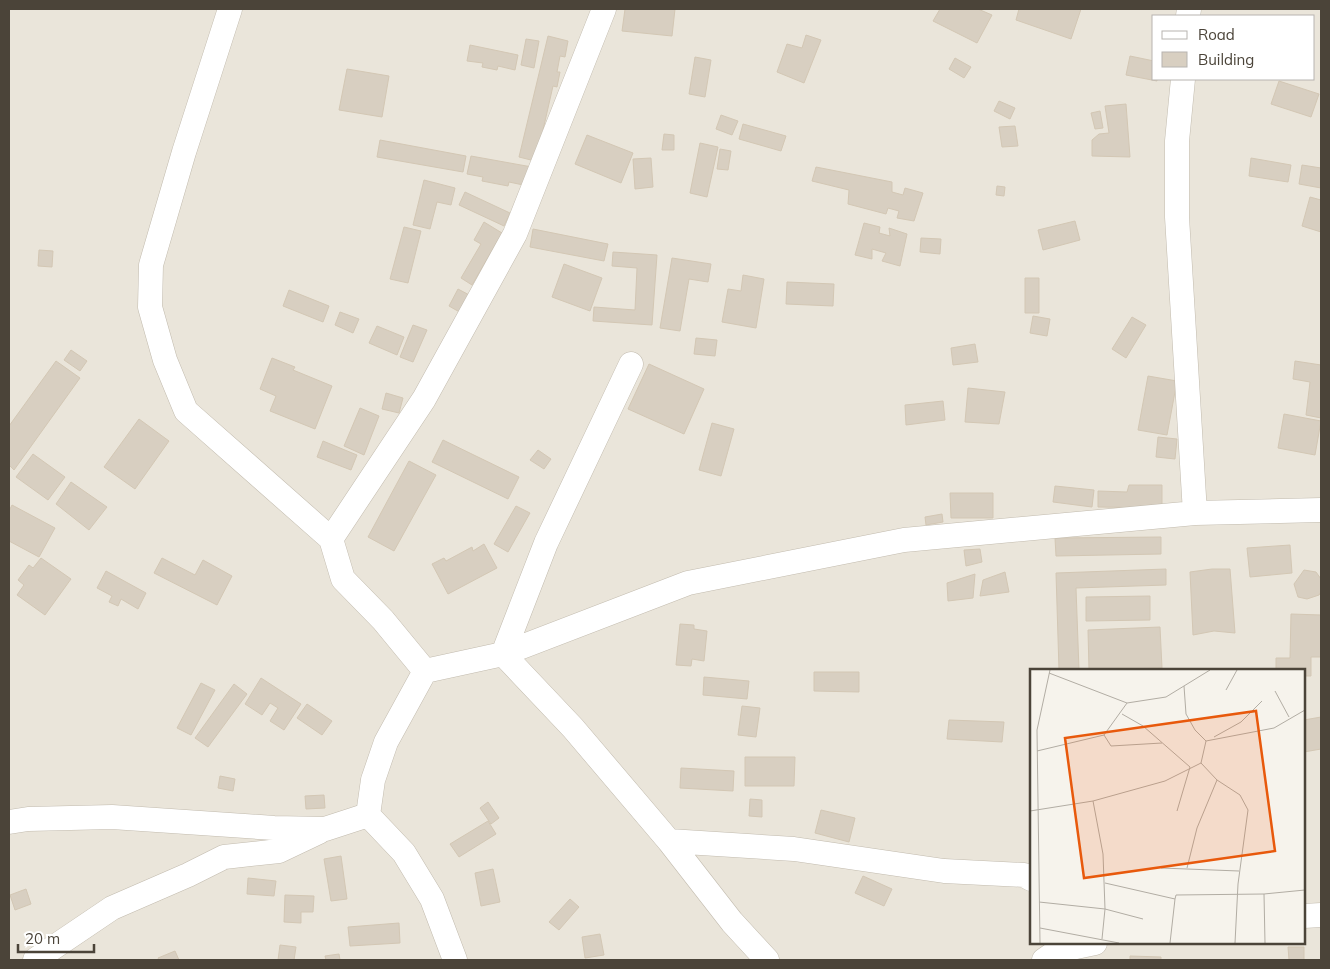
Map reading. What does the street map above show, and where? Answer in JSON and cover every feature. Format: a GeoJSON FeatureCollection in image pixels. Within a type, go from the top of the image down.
{"type":"FeatureCollection","features":[{"type":"Feature","properties":{"kind":"street"},"geometry":{"type":"LineString","coordinates":[[230,9],[184,152],[151,265],[150,307],[166,360],[186,411],[331,539],[343,579],[384,620],[425,671]]}},
{"type":"Feature","properties":{"kind":"street"},"geometry":{"type":"LineString","coordinates":[[331,539],[424,399],[515,234],[604,9]]}},
{"type":"Feature","properties":{"kind":"street"},"geometry":{"type":"LineString","coordinates":[[1183,80],[1177,140],[1177,209],[1195,513]]}},
{"type":"Feature","properties":{"kind":"street"},"geometry":{"type":"LineString","coordinates":[[503,654],[546,543],[631,364]]}},
{"type":"Feature","properties":{"kind":"street"},"geometry":{"type":"LineString","coordinates":[[368,815],[373,780],[386,742],[425,671],[503,654],[680,586],[904,540],[1195,513],[1321,510]]}},
{"type":"Feature","properties":{"kind":"street"},"geometry":{"type":"LineString","coordinates":[[503,654],[573,728],[668,841],[732,922],[767,960]]}},
{"type":"Feature","properties":{"kind":"street"},"geometry":{"type":"LineString","coordinates":[[35,960],[112,908],[224,857],[279,851],[325,829],[368,815]]}},
{"type":"Feature","properties":{"kind":"street"},"geometry":{"type":"LineString","coordinates":[[368,815],[404,853],[432,900],[454,960]]}},
{"type":"Feature","properties":{"kind":"street"},"geometry":{"type":"LineString","coordinates":[[9,822],[28,819],[112,817],[274,828],[325,829]]}},
{"type":"Feature","properties":{"kind":"street"},"geometry":{"type":"LineString","coordinates":[[668,841],[794,849],[944,871],[1024,875],[1030,878]]}},
{"type":"Feature","properties":{"kind":"street"},"geometry":{"type":"LineString","coordinates":[[1305,916],[1321,915]]}},
{"type":"Feature","properties":{"kind":"street"},"geometry":{"type":"LineString","coordinates":[[1052,951],[1090,944]]}},
{"type":"Feature","properties":{"kind":"shaded area"},"geometry":{"type":"Polygon","coordinates":[[[9,9],[1321,9],[1321,960],[9,960],[9,9]]]}},
{"type":"Feature","properties":{"kind":"building"},"geometry":{"type":"Polygon","coordinates":[[[625,9],[675,9],[672,36],[622,31],[625,9]]]}},
{"type":"Feature","properties":{"kind":"building"},"geometry":{"type":"Polygon","coordinates":[[[940,9],[978,9],[992,15],[977,43],[933,21],[940,9]]]}},
{"type":"Feature","properties":{"kind":"building"},"geometry":{"type":"Polygon","coordinates":[[[1019,9],[1081,9],[1071,39],[1016,20],[1019,9]]]}},
{"type":"Feature","properties":{"kind":"building"},"geometry":{"type":"Polygon","coordinates":[[[806,35],[821,40],[804,83],[777,72],[787,44],[802,48],[806,35]]]}},
{"type":"Feature","properties":{"kind":"building"},"geometry":{"type":"Polygon","coordinates":[[[548,36],[568,41],[565,57],[560,56],[557,72],[560,72],[557,87],[553,86],[543,130],[546,131],[535,161],[519,157],[548,36]]]}},
{"type":"Feature","properties":{"kind":"building"},"geometry":{"type":"Polygon","coordinates":[[[526,39],[539,41],[534,68],[521,65],[526,39]]]}},
{"type":"Feature","properties":{"kind":"building"},"geometry":{"type":"Polygon","coordinates":[[[470,45],[518,55],[515,70],[498,66],[497,70],[482,67],[483,63],[467,61],[470,45]]]}},
{"type":"Feature","properties":{"kind":"building"},"geometry":{"type":"Polygon","coordinates":[[[1130,56],[1152,61],[1152,80],[1157,81],[1126,75],[1130,56]]]}},
{"type":"Feature","properties":{"kind":"building"},"geometry":{"type":"Polygon","coordinates":[[[695,57],[711,60],[705,97],[689,94],[695,57]]]}},
{"type":"Feature","properties":{"kind":"building"},"geometry":{"type":"Polygon","coordinates":[[[955,58],[971,67],[964,78],[949,69],[955,58]]]}},
{"type":"Feature","properties":{"kind":"building"},"geometry":{"type":"Polygon","coordinates":[[[347,69],[389,76],[382,117],[339,110],[347,69]]]}},
{"type":"Feature","properties":{"kind":"building"},"geometry":{"type":"Polygon","coordinates":[[[1279,81],[1319,94],[1311,117],[1271,104],[1279,81]]]}},
{"type":"Feature","properties":{"kind":"building"},"geometry":{"type":"Polygon","coordinates":[[[999,101],[1015,108],[1010,119],[994,111],[999,101]]]}},
{"type":"Feature","properties":{"kind":"building"},"geometry":{"type":"Polygon","coordinates":[[[1126,104],[1130,157],[1092,156],[1092,140],[1099,134],[1109,133],[1105,106],[1126,104]]]}},
{"type":"Feature","properties":{"kind":"building"},"geometry":{"type":"Polygon","coordinates":[[[1100,111],[1103,128],[1095,129],[1091,113],[1100,111]]]}},
{"type":"Feature","properties":{"kind":"building"},"geometry":{"type":"Polygon","coordinates":[[[721,115],[738,121],[732,135],[716,129],[721,115]]]}},
{"type":"Feature","properties":{"kind":"building"},"geometry":{"type":"Polygon","coordinates":[[[743,124],[786,136],[781,151],[739,139],[743,124]]]}},
{"type":"Feature","properties":{"kind":"building"},"geometry":{"type":"Polygon","coordinates":[[[1015,126],[1018,146],[1002,147],[999,127],[1015,126]]]}},
{"type":"Feature","properties":{"kind":"building"},"geometry":{"type":"Polygon","coordinates":[[[664,134],[674,135],[674,150],[662,150],[664,134]]]}},
{"type":"Feature","properties":{"kind":"building"},"geometry":{"type":"Polygon","coordinates":[[[587,135],[633,153],[621,183],[575,164],[587,135]]]}},
{"type":"Feature","properties":{"kind":"building"},"geometry":{"type":"Polygon","coordinates":[[[380,140],[466,156],[463,172],[377,157],[380,140]]]}},
{"type":"Feature","properties":{"kind":"building"},"geometry":{"type":"Polygon","coordinates":[[[700,143],[718,147],[707,197],[690,193],[700,143]]]}},
{"type":"Feature","properties":{"kind":"building"},"geometry":{"type":"Polygon","coordinates":[[[720,149],[731,151],[728,170],[717,169],[720,149]]]}},
{"type":"Feature","properties":{"kind":"building"},"geometry":{"type":"Polygon","coordinates":[[[471,156],[532,167],[528,186],[509,182],[508,186],[482,181],[483,177],[467,174],[471,156]]]}},
{"type":"Feature","properties":{"kind":"building"},"geometry":{"type":"Polygon","coordinates":[[[651,158],[653,187],[635,189],[633,159],[651,158]]]}},
{"type":"Feature","properties":{"kind":"building"},"geometry":{"type":"Polygon","coordinates":[[[1251,158],[1291,165],[1288,182],[1249,176],[1251,158]]]}},
{"type":"Feature","properties":{"kind":"building"},"geometry":{"type":"Polygon","coordinates":[[[1302,165],[1321,168],[1321,188],[1299,184],[1302,165]]]}},
{"type":"Feature","properties":{"kind":"building"},"geometry":{"type":"Polygon","coordinates":[[[816,167],[892,182],[892,192],[903,195],[905,188],[923,193],[914,221],[897,218],[899,211],[888,208],[886,214],[848,204],[849,190],[812,181],[816,167]]]}},
{"type":"Feature","properties":{"kind":"building"},"geometry":{"type":"Polygon","coordinates":[[[424,180],[455,188],[451,205],[437,202],[430,229],[413,225],[424,180]]]}},
{"type":"Feature","properties":{"kind":"building"},"geometry":{"type":"Polygon","coordinates":[[[997,186],[1005,187],[1004,196],[996,195],[997,186]]]}},
{"type":"Feature","properties":{"kind":"building"},"geometry":{"type":"Polygon","coordinates":[[[465,192],[510,213],[504,226],[459,205],[465,192]]]}},
{"type":"Feature","properties":{"kind":"building"},"geometry":{"type":"Polygon","coordinates":[[[1310,197],[1321,200],[1321,232],[1302,226],[1310,197]]]}},
{"type":"Feature","properties":{"kind":"building"},"geometry":{"type":"Polygon","coordinates":[[[1075,221],[1080,240],[1043,250],[1038,230],[1075,221]]]}},
{"type":"Feature","properties":{"kind":"building"},"geometry":{"type":"Polygon","coordinates":[[[484,222],[502,233],[472,285],[461,278],[481,244],[474,240],[484,222]]]}},
{"type":"Feature","properties":{"kind":"building"},"geometry":{"type":"Polygon","coordinates":[[[864,223],[880,227],[879,233],[890,236],[889,228],[907,234],[900,266],[882,261],[886,253],[872,249],[872,259],[855,255],[864,223]]]}},
{"type":"Feature","properties":{"kind":"building"},"geometry":{"type":"Polygon","coordinates":[[[404,227],[421,231],[408,283],[390,279],[404,227]]]}},
{"type":"Feature","properties":{"kind":"building"},"geometry":{"type":"Polygon","coordinates":[[[533,229],[608,244],[604,261],[530,247],[533,229]]]}},
{"type":"Feature","properties":{"kind":"building"},"geometry":{"type":"Polygon","coordinates":[[[921,238],[941,239],[940,254],[920,252],[921,238]]]}},
{"type":"Feature","properties":{"kind":"building"},"geometry":{"type":"Polygon","coordinates":[[[39,250],[53,251],[52,267],[38,266],[39,250]]]}},
{"type":"Feature","properties":{"kind":"building"},"geometry":{"type":"Polygon","coordinates":[[[613,252],[657,255],[652,325],[593,321],[594,307],[635,310],[637,268],[612,266],[613,252]]]}},
{"type":"Feature","properties":{"kind":"building"},"geometry":{"type":"Polygon","coordinates":[[[672,258],[711,264],[708,282],[689,279],[680,331],[660,328],[672,258]]]}},
{"type":"Feature","properties":{"kind":"building"},"geometry":{"type":"Polygon","coordinates":[[[564,264],[602,278],[590,311],[552,297],[564,264]]]}},
{"type":"Feature","properties":{"kind":"building"},"geometry":{"type":"Polygon","coordinates":[[[743,275],[764,279],[756,328],[722,322],[728,289],[741,291],[743,275]]]}},
{"type":"Feature","properties":{"kind":"building"},"geometry":{"type":"Polygon","coordinates":[[[1025,278],[1039,278],[1039,313],[1025,313],[1025,278]]]}},
{"type":"Feature","properties":{"kind":"building"},"geometry":{"type":"Polygon","coordinates":[[[787,282],[834,284],[833,306],[786,304],[787,282]]]}},
{"type":"Feature","properties":{"kind":"building"},"geometry":{"type":"Polygon","coordinates":[[[458,289],[473,297],[463,314],[449,306],[458,289]]]}},
{"type":"Feature","properties":{"kind":"building"},"geometry":{"type":"Polygon","coordinates":[[[289,290],[329,306],[323,322],[283,306],[289,290]]]}},
{"type":"Feature","properties":{"kind":"building"},"geometry":{"type":"Polygon","coordinates":[[[340,312],[359,319],[353,333],[335,325],[340,312]]]}},
{"type":"Feature","properties":{"kind":"building"},"geometry":{"type":"Polygon","coordinates":[[[1033,316],[1050,319],[1047,336],[1030,333],[1033,316]]]}},
{"type":"Feature","properties":{"kind":"building"},"geometry":{"type":"Polygon","coordinates":[[[1132,317],[1146,325],[1126,358],[1112,349],[1132,317]]]}},
{"type":"Feature","properties":{"kind":"building"},"geometry":{"type":"Polygon","coordinates":[[[413,325],[427,330],[413,362],[400,357],[413,325]]]}},
{"type":"Feature","properties":{"kind":"building"},"geometry":{"type":"Polygon","coordinates":[[[377,326],[404,337],[397,355],[369,343],[377,326]]]}},
{"type":"Feature","properties":{"kind":"building"},"geometry":{"type":"Polygon","coordinates":[[[696,338],[717,340],[715,356],[694,354],[696,338]]]}},
{"type":"Feature","properties":{"kind":"building"},"geometry":{"type":"Polygon","coordinates":[[[975,344],[978,362],[953,365],[951,348],[975,344]]]}},
{"type":"Feature","properties":{"kind":"building"},"geometry":{"type":"Polygon","coordinates":[[[71,350],[87,361],[80,371],[64,360],[71,350]]]}},
{"type":"Feature","properties":{"kind":"building"},"geometry":{"type":"Polygon","coordinates":[[[272,358],[295,367],[293,370],[332,386],[315,429],[270,411],[276,396],[260,389],[272,358]]]}},
{"type":"Feature","properties":{"kind":"building"},"geometry":{"type":"Polygon","coordinates":[[[56,361],[80,378],[14,470],[9,465],[9,426],[56,361]]]}},
{"type":"Feature","properties":{"kind":"building"},"geometry":{"type":"Polygon","coordinates":[[[1295,361],[1321,365],[1321,418],[1306,415],[1310,382],[1293,379],[1295,361]]]}},
{"type":"Feature","properties":{"kind":"building"},"geometry":{"type":"Polygon","coordinates":[[[649,364],[704,389],[684,434],[628,409],[649,364]]]}},
{"type":"Feature","properties":{"kind":"building"},"geometry":{"type":"Polygon","coordinates":[[[1148,376],[1177,381],[1167,435],[1138,430],[1148,376]]]}},
{"type":"Feature","properties":{"kind":"building"},"geometry":{"type":"Polygon","coordinates":[[[968,388],[1005,392],[999,424],[965,422],[968,388]]]}},
{"type":"Feature","properties":{"kind":"building"},"geometry":{"type":"Polygon","coordinates":[[[386,393],[403,398],[399,413],[382,409],[386,393]]]}},
{"type":"Feature","properties":{"kind":"building"},"geometry":{"type":"Polygon","coordinates":[[[943,401],[945,420],[906,425],[905,405],[943,401]]]}},
{"type":"Feature","properties":{"kind":"building"},"geometry":{"type":"Polygon","coordinates":[[[360,408],[379,416],[364,455],[344,446],[360,408]]]}},
{"type":"Feature","properties":{"kind":"building"},"geometry":{"type":"Polygon","coordinates":[[[1284,414],[1321,421],[1315,455],[1278,448],[1284,414]]]}},
{"type":"Feature","properties":{"kind":"building"},"geometry":{"type":"Polygon","coordinates":[[[139,419],[169,441],[135,489],[104,467],[139,419]]]}},
{"type":"Feature","properties":{"kind":"building"},"geometry":{"type":"Polygon","coordinates":[[[712,423],[734,429],[721,476],[699,470],[712,423]]]}},
{"type":"Feature","properties":{"kind":"building"},"geometry":{"type":"Polygon","coordinates":[[[1158,437],[1177,439],[1175,459],[1156,457],[1158,437]]]}},
{"type":"Feature","properties":{"kind":"building"},"geometry":{"type":"Polygon","coordinates":[[[443,440],[519,477],[508,499],[432,462],[443,440]]]}},
{"type":"Feature","properties":{"kind":"building"},"geometry":{"type":"Polygon","coordinates":[[[323,441],[357,455],[351,470],[317,457],[323,441]]]}},
{"type":"Feature","properties":{"kind":"building"},"geometry":{"type":"Polygon","coordinates":[[[538,450],[551,459],[544,469],[530,460],[538,450]]]}},
{"type":"Feature","properties":{"kind":"building"},"geometry":{"type":"Polygon","coordinates":[[[33,454],[65,477],[48,500],[16,477],[33,454]]]}},
{"type":"Feature","properties":{"kind":"building"},"geometry":{"type":"Polygon","coordinates":[[[409,461],[436,475],[394,551],[368,537],[409,461]]]}},
{"type":"Feature","properties":{"kind":"building"},"geometry":{"type":"Polygon","coordinates":[[[71,482],[107,507],[89,530],[56,504],[71,482]]]}},
{"type":"Feature","properties":{"kind":"building"},"geometry":{"type":"Polygon","coordinates":[[[1129,485],[1162,485],[1162,508],[1098,507],[1098,491],[1127,492],[1129,485]]]}},
{"type":"Feature","properties":{"kind":"building"},"geometry":{"type":"Polygon","coordinates":[[[1055,486],[1094,490],[1092,507],[1053,502],[1055,486]]]}},
{"type":"Feature","properties":{"kind":"building"},"geometry":{"type":"Polygon","coordinates":[[[950,493],[993,493],[993,518],[951,518],[950,493]]]}},
{"type":"Feature","properties":{"kind":"building"},"geometry":{"type":"Polygon","coordinates":[[[12,505],[55,528],[39,557],[9,541],[9,511],[12,505]]]}},
{"type":"Feature","properties":{"kind":"building"},"geometry":{"type":"Polygon","coordinates":[[[516,506],[530,513],[508,552],[494,544],[516,506]]]}},
{"type":"Feature","properties":{"kind":"building"},"geometry":{"type":"Polygon","coordinates":[[[942,514],[943,522],[926,525],[925,517],[942,514]]]}},
{"type":"Feature","properties":{"kind":"building"},"geometry":{"type":"Polygon","coordinates":[[[1161,537],[1161,554],[1056,556],[1055,538],[1161,537]]]}},
{"type":"Feature","properties":{"kind":"building"},"geometry":{"type":"Polygon","coordinates":[[[484,544],[497,568],[448,594],[432,564],[444,558],[446,561],[472,547],[473,551],[484,544]]]}},
{"type":"Feature","properties":{"kind":"building"},"geometry":{"type":"Polygon","coordinates":[[[1290,545],[1292,573],[1250,577],[1247,548],[1290,545]]]}},
{"type":"Feature","properties":{"kind":"building"},"geometry":{"type":"Polygon","coordinates":[[[980,549],[982,562],[966,566],[964,550],[980,549]]]}},
{"type":"Feature","properties":{"kind":"building"},"geometry":{"type":"Polygon","coordinates":[[[41,558],[71,579],[45,615],[17,595],[24,585],[18,580],[29,565],[33,568],[41,558]]]}},
{"type":"Feature","properties":{"kind":"building"},"geometry":{"type":"Polygon","coordinates":[[[162,558],[195,575],[203,560],[232,576],[217,605],[154,573],[162,558]]]}},
{"type":"Feature","properties":{"kind":"building"},"geometry":{"type":"Polygon","coordinates":[[[1166,569],[1166,585],[1076,588],[1079,669],[1059,669],[1056,573],[1166,569]]]}},
{"type":"Feature","properties":{"kind":"building"},"geometry":{"type":"Polygon","coordinates":[[[1230,569],[1235,633],[1214,631],[1193,635],[1190,572],[1230,569]]]}},
{"type":"Feature","properties":{"kind":"building"},"geometry":{"type":"Polygon","coordinates":[[[1304,570],[1316,572],[1321,579],[1321,592],[1319,595],[1307,599],[1298,597],[1294,584],[1304,570]]]}},
{"type":"Feature","properties":{"kind":"building"},"geometry":{"type":"Polygon","coordinates":[[[106,571],[146,593],[138,609],[121,599],[118,606],[109,602],[112,596],[97,588],[106,571]]]}},
{"type":"Feature","properties":{"kind":"building"},"geometry":{"type":"Polygon","coordinates":[[[1005,572],[1009,592],[980,596],[983,580],[1005,572]]]}},
{"type":"Feature","properties":{"kind":"building"},"geometry":{"type":"Polygon","coordinates":[[[975,574],[973,598],[948,601],[947,583],[975,574]]]}},
{"type":"Feature","properties":{"kind":"building"},"geometry":{"type":"Polygon","coordinates":[[[1150,596],[1150,620],[1086,621],[1086,597],[1150,596]]]}},
{"type":"Feature","properties":{"kind":"building"},"geometry":{"type":"Polygon","coordinates":[[[1291,614],[1321,615],[1321,657],[1311,657],[1311,676],[1305,676],[1305,669],[1276,669],[1276,658],[1290,658],[1291,614]]]}},
{"type":"Feature","properties":{"kind":"building"},"geometry":{"type":"Polygon","coordinates":[[[680,624],[694,625],[694,629],[707,631],[704,661],[692,659],[691,666],[676,665],[680,624]]]}},
{"type":"Feature","properties":{"kind":"building"},"geometry":{"type":"Polygon","coordinates":[[[1160,627],[1162,668],[1089,669],[1088,630],[1160,627]]]}},
{"type":"Feature","properties":{"kind":"building"},"geometry":{"type":"Polygon","coordinates":[[[814,672],[859,672],[859,692],[814,691],[814,672]]]}},
{"type":"Feature","properties":{"kind":"building"},"geometry":{"type":"Polygon","coordinates":[[[704,677],[749,681],[747,699],[703,695],[704,677]]]}},
{"type":"Feature","properties":{"kind":"building"},"geometry":{"type":"Polygon","coordinates":[[[261,678],[301,704],[284,730],[270,721],[278,708],[270,703],[262,715],[245,704],[261,678]]]}},
{"type":"Feature","properties":{"kind":"building"},"geometry":{"type":"Polygon","coordinates":[[[201,683],[215,690],[191,735],[177,728],[201,683]]]}},
{"type":"Feature","properties":{"kind":"building"},"geometry":{"type":"Polygon","coordinates":[[[234,684],[247,694],[208,747],[195,738],[234,684]]]}},
{"type":"Feature","properties":{"kind":"building"},"geometry":{"type":"Polygon","coordinates":[[[307,704],[332,721],[322,735],[297,718],[307,704]]]}},
{"type":"Feature","properties":{"kind":"building"},"geometry":{"type":"Polygon","coordinates":[[[742,706],[760,708],[756,737],[738,735],[742,706]]]}},
{"type":"Feature","properties":{"kind":"building"},"geometry":{"type":"Polygon","coordinates":[[[1321,717],[1321,749],[1305,752],[1305,720],[1321,717]]]}},
{"type":"Feature","properties":{"kind":"building"},"geometry":{"type":"Polygon","coordinates":[[[949,720],[1004,722],[1002,742],[947,739],[949,720]]]}},
{"type":"Feature","properties":{"kind":"building"},"geometry":{"type":"Polygon","coordinates":[[[745,757],[795,757],[794,786],[745,786],[745,757]]]}},
{"type":"Feature","properties":{"kind":"building"},"geometry":{"type":"Polygon","coordinates":[[[681,768],[734,771],[733,791],[680,788],[681,768]]]}},
{"type":"Feature","properties":{"kind":"building"},"geometry":{"type":"Polygon","coordinates":[[[220,776],[235,779],[233,791],[218,788],[220,776]]]}},
{"type":"Feature","properties":{"kind":"building"},"geometry":{"type":"Polygon","coordinates":[[[324,795],[325,808],[306,809],[305,796],[324,795]]]}},
{"type":"Feature","properties":{"kind":"building"},"geometry":{"type":"Polygon","coordinates":[[[750,799],[762,800],[762,817],[749,816],[750,799]]]}},
{"type":"Feature","properties":{"kind":"building"},"geometry":{"type":"Polygon","coordinates":[[[488,802],[499,818],[491,824],[480,808],[488,802]]]}},
{"type":"Feature","properties":{"kind":"building"},"geometry":{"type":"Polygon","coordinates":[[[821,810],[855,818],[849,842],[815,833],[821,810]]]}},
{"type":"Feature","properties":{"kind":"building"},"geometry":{"type":"Polygon","coordinates":[[[488,821],[496,834],[459,857],[450,844],[488,821]]]}},
{"type":"Feature","properties":{"kind":"building"},"geometry":{"type":"Polygon","coordinates":[[[341,856],[347,899],[331,901],[324,859],[341,856]]]}},
{"type":"Feature","properties":{"kind":"building"},"geometry":{"type":"Polygon","coordinates":[[[493,869],[500,902],[481,906],[475,873],[493,869]]]}},
{"type":"Feature","properties":{"kind":"building"},"geometry":{"type":"Polygon","coordinates":[[[863,876],[892,889],[884,906],[855,893],[863,876]]]}},
{"type":"Feature","properties":{"kind":"building"},"geometry":{"type":"Polygon","coordinates":[[[248,878],[276,881],[274,896],[247,894],[248,878]]]}},
{"type":"Feature","properties":{"kind":"building"},"geometry":{"type":"Polygon","coordinates":[[[26,889],[31,904],[15,910],[10,895],[26,889]]]}},
{"type":"Feature","properties":{"kind":"building"},"geometry":{"type":"Polygon","coordinates":[[[285,895],[314,896],[313,912],[301,912],[301,923],[284,922],[285,895]]]}},
{"type":"Feature","properties":{"kind":"building"},"geometry":{"type":"Polygon","coordinates":[[[570,899],[579,907],[559,930],[549,922],[570,899]]]}},
{"type":"Feature","properties":{"kind":"building"},"geometry":{"type":"Polygon","coordinates":[[[399,923],[400,943],[350,946],[348,927],[399,923]]]}},
{"type":"Feature","properties":{"kind":"building"},"geometry":{"type":"Polygon","coordinates":[[[600,934],[604,955],[585,958],[582,937],[600,934]]]}},
{"type":"Feature","properties":{"kind":"building"},"geometry":{"type":"Polygon","coordinates":[[[280,945],[296,947],[294,960],[278,960],[280,945]]]}},
{"type":"Feature","properties":{"kind":"building"},"geometry":{"type":"Polygon","coordinates":[[[1288,947],[1304,947],[1304,960],[1289,960],[1288,947]]]}},
{"type":"Feature","properties":{"kind":"building"},"geometry":{"type":"Polygon","coordinates":[[[175,951],[179,960],[159,960],[158,958],[175,951]]]}},
{"type":"Feature","properties":{"kind":"building"},"geometry":{"type":"Polygon","coordinates":[[[339,954],[340,960],[326,960],[325,956],[339,954]]]}},
{"type":"Feature","properties":{"kind":"building"},"geometry":{"type":"Polygon","coordinates":[[[1130,956],[1161,957],[1161,960],[1130,960],[1130,956]]]}}]}
